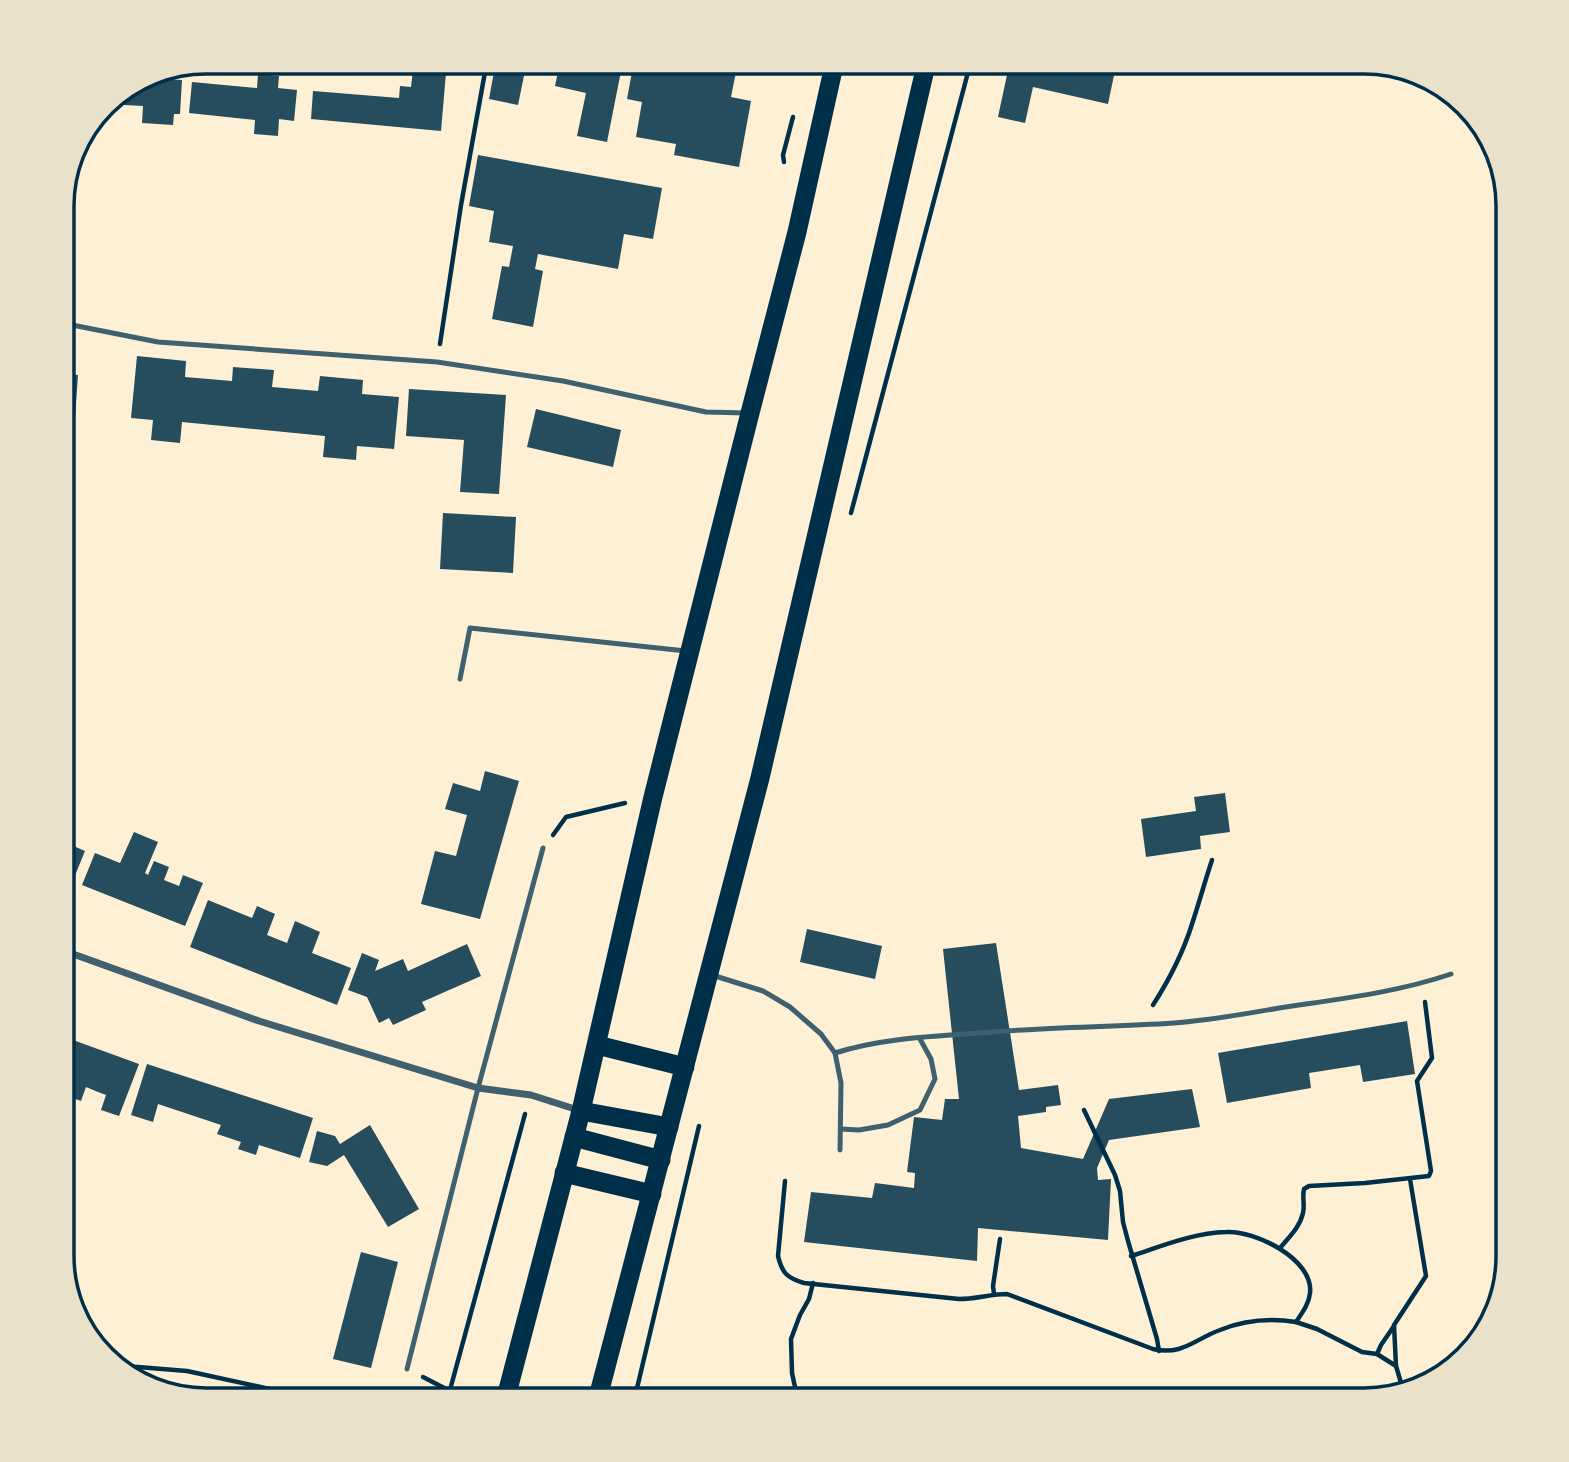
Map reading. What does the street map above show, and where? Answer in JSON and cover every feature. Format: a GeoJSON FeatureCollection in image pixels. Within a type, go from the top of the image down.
{"type":"FeatureCollection","features":[{"type":"Feature","properties":{"kind":"highway"},"geometry":{"type":"LineString","coordinates":[[508,1388],[581,1111],[653,797],[797,232],[832,74]]}},
{"type":"Feature","properties":{"kind":"highway"},"geometry":{"type":"LineString","coordinates":[[600,1388],[760,778],[924,74]]}},
{"type":"Feature","properties":{"kind":"highway"},"geometry":{"type":"LineString","coordinates":[[597,1045],[685,1067]]}},
{"type":"Feature","properties":{"kind":"highway"},"geometry":{"type":"LineString","coordinates":[[581,1111],[669,1127]]}},
{"type":"Feature","properties":{"kind":"highway"},"geometry":{"type":"LineString","coordinates":[[574,1138],[661,1160]]}},
{"type":"Feature","properties":{"kind":"highway"},"geometry":{"type":"LineString","coordinates":[[564,1173],[652,1194]]}},
{"type":"Feature","properties":{"kind":"street"},"geometry":{"type":"LineString","coordinates":[[74,954],[259,1021],[478,1088],[531,1096],[581,1111]]}},
{"type":"Feature","properties":{"kind":"lane"},"geometry":{"type":"LineString","coordinates":[[74,325],[158,342],[437,362],[563,381],[706,412],[750,413]]}},
{"type":"Feature","properties":{"kind":"lane"},"geometry":{"type":"LineString","coordinates":[[460,680],[470,628],[689,651]]}},
{"type":"Feature","properties":{"kind":"lane"},"geometry":{"type":"LineString","coordinates":[[407,1369],[478,1088],[543,848]]}},
{"type":"Feature","properties":{"kind":"lane"},"geometry":{"type":"LineString","coordinates":[[709,974],[763,991],[790,1007],[821,1034],[835,1053],[841,1083],[840,1150]]}},
{"type":"Feature","properties":{"kind":"lane"},"geometry":{"type":"LineString","coordinates":[[835,1053],[854,1046],[920,1039],[1045,1028],[1209,1019],[1354,997],[1422,984],[1451,974]]}},
{"type":"Feature","properties":{"kind":"lane"},"geometry":{"type":"LineString","coordinates":[[841,1129],[859,1130],[888,1125],[920,1110],[935,1079],[932,1059],[920,1039]]}},
{"type":"Feature","properties":{"kind":"path"},"geometry":{"type":"LineString","coordinates":[[437,362],[484,74]]}},
{"type":"Feature","properties":{"kind":"path"},"geometry":{"type":"LineString","coordinates":[[543,848],[566,817],[653,797]]}},
{"type":"Feature","properties":{"kind":"path"},"geometry":{"type":"LineString","coordinates":[[1143,1024],[1180,954],[1212,860]]}},
{"type":"Feature","properties":{"kind":"path"},"geometry":{"type":"LineString","coordinates":[[1280,1248],[1300,1223],[1304,1210],[1302,1193],[1309,1186],[1429,1176],[1431,1171],[1417,1081],[1432,1058],[1422,984]]}},
{"type":"Feature","properties":{"kind":"path"},"geometry":{"type":"LineString","coordinates":[[451,1388],[531,1096]]}},
{"type":"Feature","properties":{"kind":"path"},"geometry":{"type":"LineString","coordinates":[[1084,1110],[1118,1183],[1131,1255],[1159,1351]]}},
{"type":"Feature","properties":{"kind":"path"},"geometry":{"type":"LineString","coordinates":[[1377,1354],[1426,1276],[1410,1179]]}},
{"type":"Feature","properties":{"kind":"path"},"geometry":{"type":"LineString","coordinates":[[785,1181],[778,1256],[781,1268],[791,1279],[959,1299],[1007,1294],[1159,1351],[1175,1351],[1219,1330],[1251,1321],[1266,1319],[1296,1322],[1317,1329],[1362,1352],[1377,1354],[1396,1366]]}},
{"type":"Feature","properties":{"kind":"path"},"geometry":{"type":"LineString","coordinates":[[1131,1255],[1188,1238],[1229,1231],[1254,1237],[1280,1248],[1298,1264],[1310,1285],[1308,1302],[1296,1322]]}},
{"type":"Feature","properties":{"kind":"path"},"geometry":{"type":"LineString","coordinates":[[994,1294],[1000,1240]]}},
{"type":"Feature","properties":{"kind":"path"},"geometry":{"type":"LineString","coordinates":[[795,1388],[791,1339],[809,1299],[813,1283]]}},
{"type":"Feature","properties":{"kind":"path"},"geometry":{"type":"LineString","coordinates":[[1394,1325],[1396,1366],[1401,1383]]}},
{"type":"Feature","properties":{"kind":"path"},"geometry":{"type":"LineString","coordinates":[[133,1367],[187,1371],[265,1388]]}},
{"type":"Feature","properties":{"kind":"path"},"geometry":{"type":"LineString","coordinates":[[407,1369],[444,1388]]}},
{"type":"Feature","properties":{"kind":"building"},"geometry":{"type":"Polygon","coordinates":[[[258,74],[279,76],[278,88],[297,90],[294,121],[279,119],[278,136],[254,134],[255,120],[189,113],[192,82],[257,88],[258,74]]]}},
{"type":"Feature","properties":{"kind":"building"},"geometry":{"type":"Polygon","coordinates":[[[413,74],[446,74],[441,131],[311,119],[313,91],[399,98],[400,86],[411,87],[413,74]]]}},
{"type":"Feature","properties":{"kind":"building"},"geometry":{"type":"Polygon","coordinates":[[[494,74],[524,74],[518,105],[489,99],[494,74]]]}},
{"type":"Feature","properties":{"kind":"building"},"geometry":{"type":"Polygon","coordinates":[[[557,74],[620,74],[607,142],[577,136],[586,93],[555,86],[557,74]]]}},
{"type":"Feature","properties":{"kind":"building"},"geometry":{"type":"Polygon","coordinates":[[[632,74],[736,74],[731,97],[751,101],[739,167],[674,155],[676,144],[636,137],[642,102],[627,99],[632,74]]]}},
{"type":"Feature","properties":{"kind":"building"},"geometry":{"type":"Polygon","coordinates":[[[1007,74],[1114,74],[1108,104],[1033,87],[1025,123],[998,117],[1007,74]]]}},
{"type":"Feature","properties":{"kind":"building"},"geometry":{"type":"Polygon","coordinates":[[[163,80],[182,80],[180,114],[174,114],[173,125],[142,123],[143,106],[120,105],[163,80]]]}},
{"type":"Feature","properties":{"kind":"building"},"geometry":{"type":"Polygon","coordinates":[[[478,155],[662,188],[653,239],[624,234],[618,269],[538,254],[535,269],[543,271],[533,327],[492,319],[502,266],[509,267],[513,246],[489,242],[494,211],[469,206],[478,155]]]}},
{"type":"Feature","properties":{"kind":"building"},"geometry":{"type":"Polygon","coordinates":[[[137,356],[186,361],[185,377],[232,381],[233,367],[274,370],[272,387],[318,391],[320,376],[363,380],[362,394],[399,397],[394,449],[357,446],[356,460],[323,457],[325,436],[182,422],[180,443],[151,440],[153,420],[131,418],[137,356]]]}},
{"type":"Feature","properties":{"kind":"building"},"geometry":{"type":"Polygon","coordinates":[[[74,375],[78,375],[74,433],[74,375]]]}},
{"type":"Feature","properties":{"kind":"building"},"geometry":{"type":"Polygon","coordinates":[[[409,389],[506,395],[499,494],[460,492],[464,440],[406,436],[409,389]]]}},
{"type":"Feature","properties":{"kind":"building"},"geometry":{"type":"Polygon","coordinates":[[[536,409],[621,430],[613,467],[527,447],[536,409]]]}},
{"type":"Feature","properties":{"kind":"building"},"geometry":{"type":"Polygon","coordinates":[[[443,513],[516,517],[513,573],[440,569],[443,513]]]}},
{"type":"Feature","properties":{"kind":"building"},"geometry":{"type":"Polygon","coordinates":[[[485,771],[519,781],[480,919],[421,904],[435,851],[456,856],[467,815],[445,809],[453,783],[480,791],[485,771]]]}},
{"type":"Feature","properties":{"kind":"building"},"geometry":{"type":"Polygon","coordinates":[[[1225,793],[1230,832],[1200,836],[1201,849],[1146,857],[1141,819],[1196,811],[1194,797],[1225,793]]]}},
{"type":"Feature","properties":{"kind":"building"},"geometry":{"type":"Polygon","coordinates":[[[134,832],[158,842],[145,873],[148,875],[154,861],[169,867],[164,880],[179,886],[183,875],[203,883],[185,926],[82,885],[95,853],[120,863],[134,832]]]}},
{"type":"Feature","properties":{"kind":"building"},"geometry":{"type":"Polygon","coordinates":[[[74,846],[85,851],[74,878],[74,846]]]}},
{"type":"Feature","properties":{"kind":"building"},"geometry":{"type":"Polygon","coordinates":[[[208,900],[252,918],[257,906],[275,914],[267,935],[287,943],[295,921],[320,932],[312,953],[351,968],[337,1005],[190,947],[208,900]]]}},
{"type":"Feature","properties":{"kind":"building"},"geometry":{"type":"Polygon","coordinates":[[[807,929],[882,946],[875,979],[800,962],[807,929]]]}},
{"type":"Feature","properties":{"kind":"building"},"geometry":{"type":"Polygon","coordinates":[[[996,943],[1019,1090],[1058,1085],[1061,1105],[1046,1107],[1046,1112],[1018,1116],[1021,1148],[1083,1159],[1109,1099],[1192,1089],[1200,1127],[1109,1140],[1097,1168],[1098,1180],[1111,1179],[1108,1240],[978,1228],[977,1261],[804,1242],[811,1192],[872,1198],[875,1183],[914,1188],[915,1173],[907,1172],[914,1117],[942,1120],[945,1099],[959,1099],[943,949],[996,943]]]}},
{"type":"Feature","properties":{"kind":"building"},"geometry":{"type":"Polygon","coordinates":[[[467,944],[481,976],[422,1002],[426,1010],[393,1025],[389,1018],[379,1023],[367,997],[348,990],[362,953],[379,960],[375,971],[403,959],[408,971],[467,944]]]}},
{"type":"Feature","properties":{"kind":"building"},"geometry":{"type":"Polygon","coordinates":[[[1407,1021],[1415,1074],[1363,1082],[1360,1065],[1309,1073],[1311,1088],[1227,1103],[1218,1053],[1407,1021]]]}},
{"type":"Feature","properties":{"kind":"building"},"geometry":{"type":"Polygon","coordinates":[[[74,1040],[139,1064],[119,1116],[101,1110],[106,1095],[86,1087],[81,1101],[74,1098],[74,1040]]]}},
{"type":"Feature","properties":{"kind":"building"},"geometry":{"type":"Polygon","coordinates":[[[147,1064],[313,1118],[300,1158],[259,1145],[256,1155],[238,1149],[241,1142],[217,1134],[221,1125],[158,1104],[153,1122],[131,1115],[147,1064]]]}},
{"type":"Feature","properties":{"kind":"building"},"geometry":{"type":"Polygon","coordinates":[[[370,1125],[419,1209],[388,1227],[344,1155],[327,1166],[309,1162],[317,1131],[335,1136],[340,1144],[370,1125]]]}},
{"type":"Feature","properties":{"kind":"building"},"geometry":{"type":"Polygon","coordinates":[[[361,1252],[398,1262],[371,1368],[333,1359],[361,1252]]]}}]}
